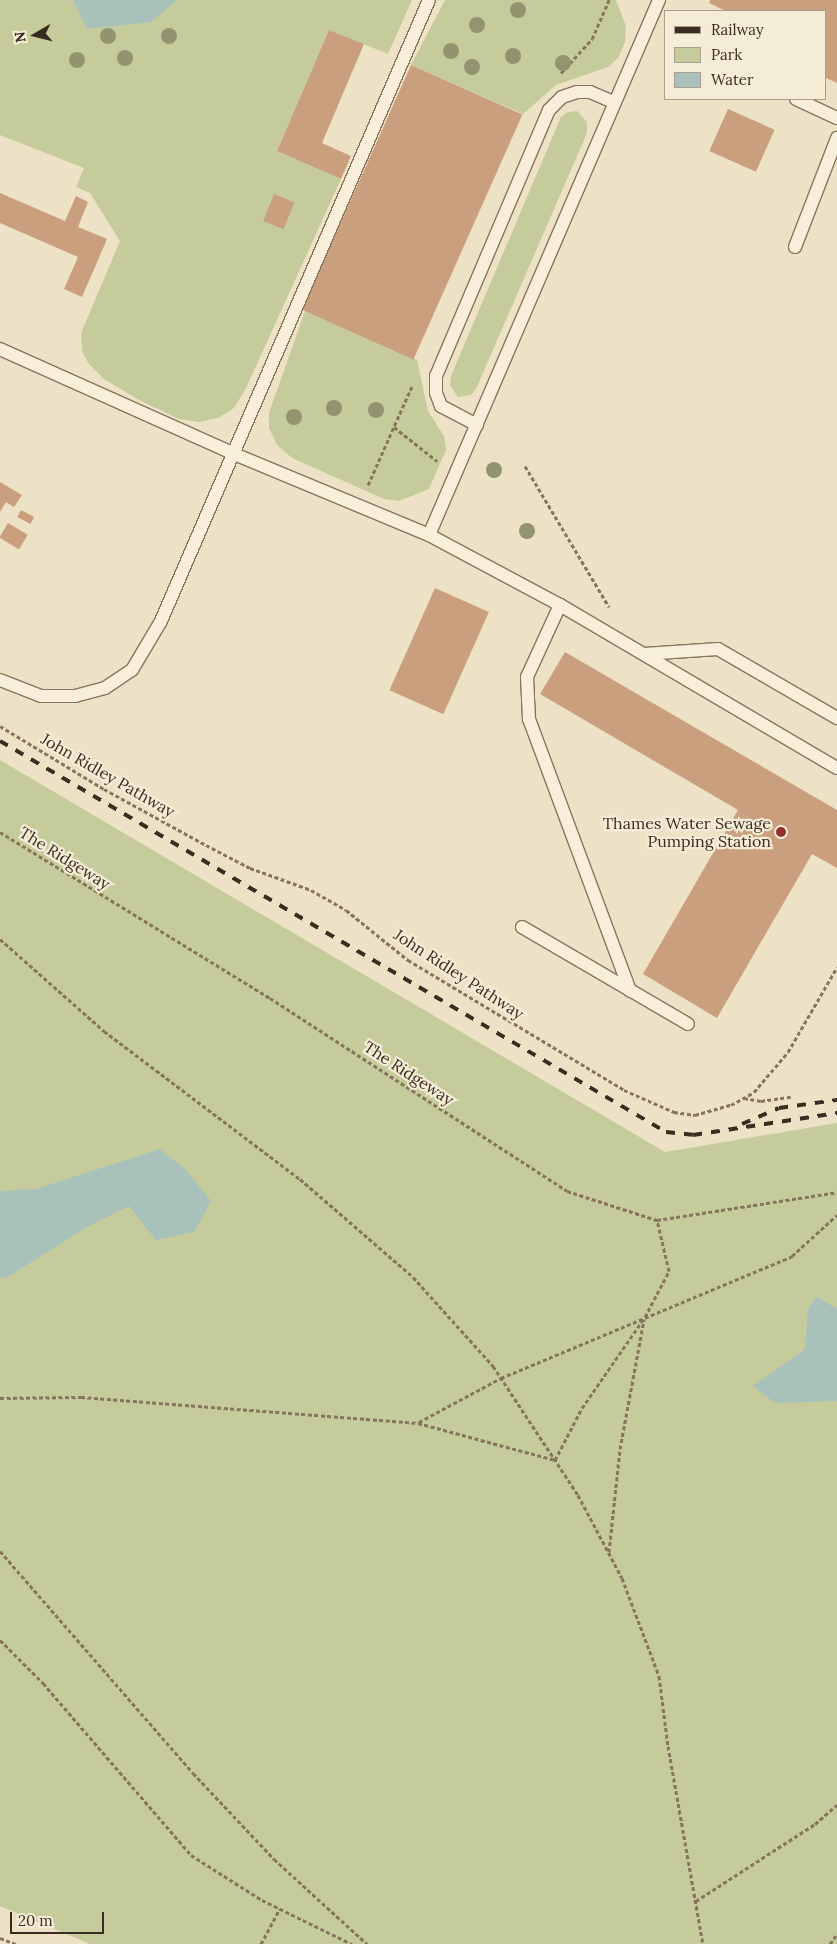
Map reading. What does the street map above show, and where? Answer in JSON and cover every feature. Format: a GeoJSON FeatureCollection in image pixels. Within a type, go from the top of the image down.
{"type":"FeatureCollection","features":[{"type":"Feature","properties":{"kind":"lane"},"geometry":{"type":"LineString","coordinates":[[0,680],[41,696],[75,696],[105,688],[132,670],[161,621],[429,0]]}},
{"type":"Feature","properties":{"kind":"lane"},"geometry":{"type":"LineString","coordinates":[[429,535],[656,1]]}},
{"type":"Feature","properties":{"kind":"lane"},"geometry":{"type":"LineString","coordinates":[[477,425],[441,406],[436,393],[436,376],[549,110],[562,97],[577,92],[590,92],[614,102]]}},
{"type":"Feature","properties":{"kind":"lane"},"geometry":{"type":"LineString","coordinates":[[798,100],[837,118]]}},
{"type":"Feature","properties":{"kind":"lane"},"geometry":{"type":"LineString","coordinates":[[795,247],[837,138]]}},
{"type":"Feature","properties":{"kind":"lane"},"geometry":{"type":"LineString","coordinates":[[0,349],[232,453],[429,535],[560,604],[837,768]]}},
{"type":"Feature","properties":{"kind":"lane"},"geometry":{"type":"LineString","coordinates":[[560,604],[527,677],[530,719],[630,991]]}},
{"type":"Feature","properties":{"kind":"lane"},"geometry":{"type":"LineString","coordinates":[[644,654],[718,649],[837,718]]}},
{"type":"Feature","properties":{"kind":"lane"},"geometry":{"type":"LineString","coordinates":[[522,928],[688,1024]]}},
{"type":"Feature","properties":{"kind":"path"},"geometry":{"type":"LineString","coordinates":[[394,427],[434,459],[457,470]]}},
{"type":"Feature","properties":{"kind":"path"},"geometry":{"type":"LineString","coordinates":[[524,466],[612,611]]}},
{"type":"Feature","properties":{"kind":"path","name":"John Ridley Pathway"},"geometry":{"type":"LineString","coordinates":[[0,726],[104,789],[206,845],[250,868],[310,890],[346,910],[408,960],[654,1106],[695,1115],[731,1105],[743,1098],[768,1078],[788,1052],[837,967]]}},
{"type":"Feature","properties":{"kind":"path","name":"The Ridgeway"},"geometry":{"type":"LineString","coordinates":[[0,832],[270,998],[567,1191],[657,1220],[837,1192]]}},
{"type":"Feature","properties":{"kind":"path"},"geometry":{"type":"LineString","coordinates":[[0,939],[104,1030],[300,1179],[413,1276],[502,1378],[578,1495],[609,1553],[659,1676],[668,1746],[703,1944]]}},
{"type":"Feature","properties":{"kind":"path"},"geometry":{"type":"LineString","coordinates":[[743,1098],[761,1101],[791,1097]]}},
{"type":"Feature","properties":{"kind":"path"},"geometry":{"type":"LineString","coordinates":[[418,1423],[502,1378],[792,1256],[837,1215]]}},
{"type":"Feature","properties":{"kind":"path"},"geometry":{"type":"LineString","coordinates":[[555,1460],[582,1408],[645,1317],[669,1271],[657,1220]]}},
{"type":"Feature","properties":{"kind":"path"},"geometry":{"type":"LineString","coordinates":[[609,1553],[620,1449],[645,1317]]}},
{"type":"Feature","properties":{"kind":"path"},"geometry":{"type":"LineString","coordinates":[[0,1398],[81,1398],[418,1423],[555,1460]]}},
{"type":"Feature","properties":{"kind":"path"},"geometry":{"type":"LineString","coordinates":[[0,1551],[193,1773],[281,1866],[366,1944]]}},
{"type":"Feature","properties":{"kind":"path"},"geometry":{"type":"LineString","coordinates":[[0,1640],[43,1683],[191,1855],[280,1909],[352,1944]]}},
{"type":"Feature","properties":{"kind":"path"},"geometry":{"type":"LineString","coordinates":[[696,1901],[815,1824],[837,1805]]}},
{"type":"Feature","properties":{"kind":"path"},"geometry":{"type":"LineString","coordinates":[[261,1944],[280,1909]]}},
{"type":"Feature","properties":{"kind":"path"},"geometry":{"type":"LineString","coordinates":[[830,1944],[837,1934]]}},
{"type":"Feature","properties":{"kind":"path"},"geometry":{"type":"LineString","coordinates":[[0,1938],[16,1944]]}},
{"type":"Feature","properties":{"kind":"green space"},"geometry":{"type":"Polygon","coordinates":[[[0,0],[412,0],[388,54],[329,30],[277,151],[341,179],[246,388],[234,408],[218,418],[199,422],[179,419],[139,400],[104,379],[88,363],[82,351],[81,333],[120,241],[90,193],[76,187],[84,168],[0,135],[0,0]]]}},
{"type":"Feature","properties":{"kind":"green space"},"geometry":{"type":"Polygon","coordinates":[[[445,0],[616,0],[626,26],[625,42],[618,58],[608,67],[556,85],[523,114],[411,65],[445,0]]]}},
{"type":"Feature","properties":{"kind":"green space"},"geometry":{"type":"Polygon","coordinates":[[[577,111],[587,122],[587,133],[476,389],[471,395],[458,397],[450,385],[451,376],[561,117],[568,112],[577,111]]]}},
{"type":"Feature","properties":{"kind":"green space"},"geometry":{"type":"Polygon","coordinates":[[[305,311],[417,360],[428,411],[444,436],[446,450],[429,489],[399,501],[384,499],[292,458],[277,445],[269,428],[269,413],[305,311]]]}},
{"type":"Feature","properties":{"kind":"green space"},"geometry":{"type":"Polygon","coordinates":[[[0,760],[665,1152],[837,1123],[837,1944],[90,1944],[0,1906],[0,760]]]}},
{"type":"Feature","properties":{"kind":"water"},"geometry":{"type":"Polygon","coordinates":[[[73,0],[177,0],[151,22],[87,29],[73,0]]]}},
{"type":"Feature","properties":{"kind":"water"},"geometry":{"type":"Polygon","coordinates":[[[160,1149],[185,1169],[211,1201],[194,1232],[156,1240],[129,1206],[87,1227],[6,1278],[0,1277],[0,1191],[36,1189],[160,1149]]]}},
{"type":"Feature","properties":{"kind":"water"},"geometry":{"type":"Polygon","coordinates":[[[817,1297],[837,1309],[837,1401],[775,1403],[753,1386],[805,1349],[808,1308],[817,1297]]]}},
{"type":"Feature","properties":{"kind":"building"},"geometry":{"type":"Polygon","coordinates":[[[710,0],[837,0],[837,83],[827,78],[827,10],[724,10],[709,3],[710,0]]]}},
{"type":"Feature","properties":{"kind":"building"},"geometry":{"type":"Polygon","coordinates":[[[329,30],[364,44],[322,143],[351,156],[341,179],[277,151],[329,30]]]}},
{"type":"Feature","properties":{"kind":"building"},"geometry":{"type":"Polygon","coordinates":[[[411,65],[522,115],[413,359],[302,310],[411,65]]]}},
{"type":"Feature","properties":{"kind":"building"},"geometry":{"type":"Polygon","coordinates":[[[728,109],[775,130],[756,172],[709,151],[728,109]]]}},
{"type":"Feature","properties":{"kind":"building"},"geometry":{"type":"Polygon","coordinates":[[[0,193],[65,221],[76,196],[88,202],[78,227],[107,239],[82,297],[64,289],[78,257],[0,223],[0,193]]]}},
{"type":"Feature","properties":{"kind":"building"},"geometry":{"type":"Polygon","coordinates":[[[274,194],[294,202],[284,229],[263,221],[274,194]]]}},
{"type":"Feature","properties":{"kind":"building"},"geometry":{"type":"Polygon","coordinates":[[[0,482],[22,495],[14,507],[6,502],[0,512],[0,482]]]}},
{"type":"Feature","properties":{"kind":"building"},"geometry":{"type":"Polygon","coordinates":[[[21,510],[34,517],[30,524],[17,517],[21,510]]]}},
{"type":"Feature","properties":{"kind":"building"},"geometry":{"type":"Polygon","coordinates":[[[8,523],[28,535],[19,549],[0,538],[8,523]]]}},
{"type":"Feature","properties":{"kind":"building"},"geometry":{"type":"Polygon","coordinates":[[[435,588],[489,612],[443,714],[389,690],[435,588]]]}},
{"type":"Feature","properties":{"kind":"building","name":"Thames Water Sewage Pumping Station"},"geometry":{"type":"Polygon","coordinates":[[[565,652],[837,810],[837,868],[812,854],[717,1018],[643,974],[738,810],[540,694],[565,652]]]}},
{"type":"Feature","properties":{"kind":"railway"},"geometry":{"type":"LineString","coordinates":[[0,741],[666,1132],[693,1135],[837,1113]]}},
{"type":"Feature","properties":{"kind":"railway"},"geometry":{"type":"LineString","coordinates":[[742,1124],[779,1108],[837,1100]]}},
{"type":"Feature","properties":{"kind":"place","name":"Thames Water Sewage Pumping Station"},"geometry":{"type":"Point","coordinates":[781,832]}}]}
